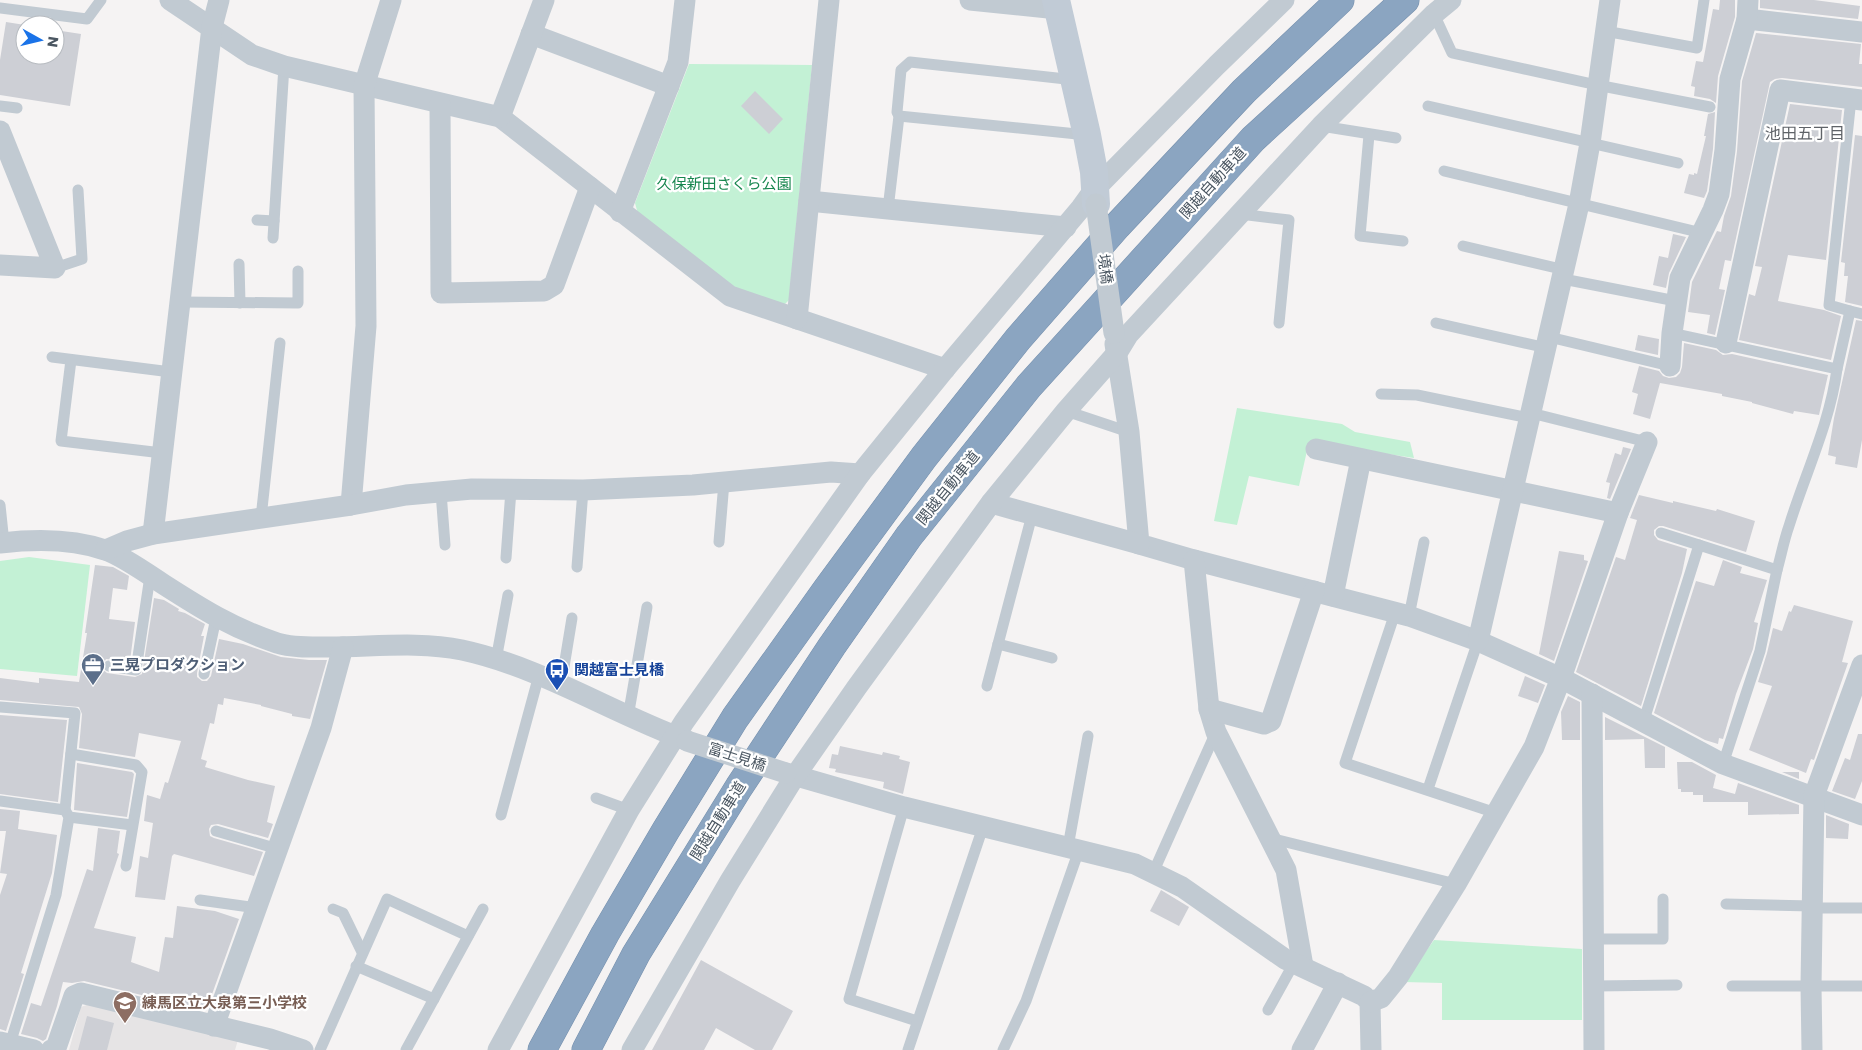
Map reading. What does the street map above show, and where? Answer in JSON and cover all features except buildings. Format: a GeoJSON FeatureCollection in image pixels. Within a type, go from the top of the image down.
{"type":"FeatureCollection","features":[{"type":"Feature","properties":{"kind":"highway"},"geometry":{"type":"LineString","coordinates":[[542,1050],[605,934],[735,718],[827,588],[924,457],[1018,340],[1116,226],[1244,91],[1340,0]]}},
{"type":"Feature","properties":{"kind":"highway","name":"関越自動車道"},"geometry":{"type":"LineString","coordinates":[[586,1050],[636,954],[739,787],[832,646],[909,536],[1029,386],[1247,146],[1405,0]]}},
{"type":"Feature","properties":{"kind":"street"},"geometry":{"type":"LineString","coordinates":[[170,0],[252,55],[284,66],[500,117],[730,296],[945,369]]}},
{"type":"Feature","properties":{"kind":"street"},"geometry":{"type":"LineString","coordinates":[[153,534],[212,27],[219,0]]}},
{"type":"Feature","properties":{"kind":"street"},"geometry":{"type":"LineString","coordinates":[[351,506],[366,326],[364,86],[391,0]]}},
{"type":"Feature","properties":{"kind":"street"},"geometry":{"type":"LineString","coordinates":[[500,117],[544,0]]}},
{"type":"Feature","properties":{"kind":"street"},"geometry":{"type":"LineString","coordinates":[[620,212],[678,62],[685,0]]}},
{"type":"Feature","properties":{"kind":"street"},"geometry":{"type":"LineString","coordinates":[[797,319],[830,0]]}},
{"type":"Feature","properties":{"kind":"street"},"geometry":{"type":"LineString","coordinates":[[970,0],[1057,5],[1087,135],[1094,172],[1095,197]]}},
{"type":"Feature","properties":{"kind":"street"},"geometry":{"type":"LineString","coordinates":[[498,1050],[629,810],[681,739],[860,474],[945,369],[1066,227],[1216,65],[1284,0]]}},
{"type":"Feature","properties":{"kind":"street"},"geometry":{"type":"LineString","coordinates":[[632,1050],[791,774],[991,503],[1066,411],[1115,343],[1128,335],[1321,126],[1434,14],[1451,0]]}},
{"type":"Feature","properties":{"kind":"street"},"geometry":{"type":"LineString","coordinates":[[1478,641],[1511,491],[1548,343],[1579,204],[1590,143],[1610,0]]}},
{"type":"Feature","properties":{"kind":"street"},"geometry":{"type":"LineString","coordinates":[[1670,366],[1672,333],[1680,278],[1713,210],[1718,194],[1725,150],[1730,79],[1748,10],[1862,32]]}},
{"type":"Feature","properties":{"kind":"street"},"geometry":{"type":"LineString","coordinates":[[531,34],[669,86]]}},
{"type":"Feature","properties":{"kind":"street"},"geometry":{"type":"LineString","coordinates":[[1726,344],[1780,90],[1856,100]]}},
{"type":"Feature","properties":{"kind":"street"},"geometry":{"type":"LineString","coordinates":[[440,104],[440,293],[544,291],[554,285],[590,187]]}},
{"type":"Feature","properties":{"kind":"street"},"geometry":{"type":"LineString","coordinates":[[0,131],[55,268],[0,265]]}},
{"type":"Feature","properties":{"kind":"street","name":"境橋"},"geometry":{"type":"LineString","coordinates":[[1095,197],[1115,343],[1130,432],[1139,544]]}},
{"type":"Feature","properties":{"kind":"street"},"geometry":{"type":"LineString","coordinates":[[809,200],[1066,227]]}},
{"type":"Feature","properties":{"kind":"street"},"geometry":{"type":"LineString","coordinates":[[1371,1050],[1370,1002],[1381,998],[1398,977],[1456,884],[1534,747],[1561,678],[1618,513],[1647,442]]}},
{"type":"Feature","properties":{"kind":"street"},"geometry":{"type":"LineString","coordinates":[[1316,449],[1618,513]]}},
{"type":"Feature","properties":{"kind":"street"},"geometry":{"type":"LineString","coordinates":[[1209,708],[1264,724],[1271,721],[1323,594],[1361,459]]}},
{"type":"Feature","properties":{"kind":"street"},"geometry":{"type":"LineString","coordinates":[[106,550],[127,541],[153,534],[351,506],[406,495],[472,489],[583,490],[693,485],[831,472],[860,474]]}},
{"type":"Feature","properties":{"kind":"street"},"geometry":{"type":"LineString","coordinates":[[991,503],[1194,560],[1402,615],[1478,641],[1561,678],[1644,720],[1723,764],[1862,815]]}},
{"type":"Feature","properties":{"kind":"street","name":"富士見橋"},"geometry":{"type":"LineString","coordinates":[[2,543],[30,540],[78,542],[106,550],[216,618],[241,630],[280,644],[309,647],[431,646],[462,650],[539,675],[628,717],[681,739],[791,774],[904,807],[1135,864],[1182,887],[1255,939],[1299,965],[1364,996],[1370,1002]]}},
{"type":"Feature","properties":{"kind":"street"},"geometry":{"type":"LineString","coordinates":[[1194,560],[1209,708],[1216,732],[1286,870],[1299,965]]}},
{"type":"Feature","properties":{"kind":"street"},"geometry":{"type":"LineString","coordinates":[[214,1026],[321,728],[343,647]]}},
{"type":"Feature","properties":{"kind":"street"},"geometry":{"type":"LineString","coordinates":[[1812,1050],[1811,986],[1814,796],[1862,665]]}},
{"type":"Feature","properties":{"kind":"street"},"geometry":{"type":"LineString","coordinates":[[1592,694],[1594,1050]]}},
{"type":"Feature","properties":{"kind":"street"},"geometry":{"type":"LineString","coordinates":[[1302,1050],[1338,983]]}},
{"type":"Feature","properties":{"kind":"street"},"geometry":{"type":"LineString","coordinates":[[51,1050],[56,1048],[74,996],[81,993],[270,1039],[303,1050]]}},
{"type":"Feature","properties":{"kind":"street"},"geometry":{"type":"LineString","coordinates":[[5,1043],[34,1050]]}},
{"type":"Feature","properties":{"kind":"lane"},"geometry":{"type":"LineString","coordinates":[[0,8],[87,19],[101,0]]}},
{"type":"Feature","properties":{"kind":"lane"},"geometry":{"type":"LineString","coordinates":[[1605,31],[1697,48],[1704,0]]}},
{"type":"Feature","properties":{"kind":"lane"},"geometry":{"type":"LineString","coordinates":[[1434,14],[1452,53],[1597,85],[1710,107]]}},
{"type":"Feature","properties":{"kind":"lane"},"geometry":{"type":"LineString","coordinates":[[888,208],[899,116],[897,112],[902,70],[910,62],[1074,80]]}},
{"type":"Feature","properties":{"kind":"lane"},"geometry":{"type":"LineString","coordinates":[[273,238],[284,66]]}},
{"type":"Feature","properties":{"kind":"lane"},"geometry":{"type":"LineString","coordinates":[[1856,100],[1829,305],[1862,314]]}},
{"type":"Feature","properties":{"kind":"lane"},"geometry":{"type":"LineString","coordinates":[[0,106],[17,108]]}},
{"type":"Feature","properties":{"kind":"lane"},"geometry":{"type":"LineString","coordinates":[[1428,106],[1678,162]]}},
{"type":"Feature","properties":{"kind":"lane"},"geometry":{"type":"LineString","coordinates":[[899,116],[1087,135]]}},
{"type":"Feature","properties":{"kind":"lane"},"geometry":{"type":"LineString","coordinates":[[1321,126],[1396,138]]}},
{"type":"Feature","properties":{"kind":"lane"},"geometry":{"type":"LineString","coordinates":[[1369,135],[1360,236],[1403,241]]}},
{"type":"Feature","properties":{"kind":"lane"},"geometry":{"type":"LineString","coordinates":[[1444,171],[1702,233]]}},
{"type":"Feature","properties":{"kind":"lane"},"geometry":{"type":"LineString","coordinates":[[55,268],[82,259],[78,190]]}},
{"type":"Feature","properties":{"kind":"lane"},"geometry":{"type":"LineString","coordinates":[[1240,214],[1289,220],[1278,323]]}},
{"type":"Feature","properties":{"kind":"lane"},"geometry":{"type":"LineString","coordinates":[[257,220],[274,221]]}},
{"type":"Feature","properties":{"kind":"lane"},"geometry":{"type":"LineString","coordinates":[[1463,246],[1564,274],[1676,300]]}},
{"type":"Feature","properties":{"kind":"lane"},"geometry":{"type":"LineString","coordinates":[[239,264],[240,303]]}},
{"type":"Feature","properties":{"kind":"lane"},"geometry":{"type":"LineString","coordinates":[[181,302],[298,303],[298,270]]}},
{"type":"Feature","properties":{"kind":"lane"},"geometry":{"type":"LineString","coordinates":[[1723,764],[1760,651],[1788,527],[1819,441],[1835,389],[1837,369],[1850,311]]}},
{"type":"Feature","properties":{"kind":"lane"},"geometry":{"type":"LineString","coordinates":[[1436,323],[1670,366]]}},
{"type":"Feature","properties":{"kind":"lane"},"geometry":{"type":"LineString","coordinates":[[1681,335],[1837,369]]}},
{"type":"Feature","properties":{"kind":"lane"},"geometry":{"type":"LineString","coordinates":[[260,518],[280,343]]}},
{"type":"Feature","properties":{"kind":"lane"},"geometry":{"type":"LineString","coordinates":[[52,358],[172,372]]}},
{"type":"Feature","properties":{"kind":"lane"},"geometry":{"type":"LineString","coordinates":[[71,360],[62,441],[162,453]]}},
{"type":"Feature","properties":{"kind":"lane"},"geometry":{"type":"LineString","coordinates":[[1381,394],[1418,395],[1530,416],[1647,442]]}},
{"type":"Feature","properties":{"kind":"lane"},"geometry":{"type":"LineString","coordinates":[[1066,411],[1130,432]]}},
{"type":"Feature","properties":{"kind":"lane"},"geometry":{"type":"LineString","coordinates":[[719,542],[724,482]]}},
{"type":"Feature","properties":{"kind":"lane"},"geometry":{"type":"LineString","coordinates":[[506,558],[511,490]]}},
{"type":"Feature","properties":{"kind":"lane"},"geometry":{"type":"LineString","coordinates":[[577,567],[583,490]]}},
{"type":"Feature","properties":{"kind":"lane"},"geometry":{"type":"LineString","coordinates":[[441,492],[445,545]]}},
{"type":"Feature","properties":{"kind":"lane"},"geometry":{"type":"LineString","coordinates":[[0,505],[2,543]]}},
{"type":"Feature","properties":{"kind":"lane"},"geometry":{"type":"LineString","coordinates":[[987,686],[1032,515]]}},
{"type":"Feature","properties":{"kind":"lane"},"geometry":{"type":"LineString","coordinates":[[1661,533],[1777,570]]}},
{"type":"Feature","properties":{"kind":"lane"},"geometry":{"type":"LineString","coordinates":[[1424,542],[1402,615],[1345,763],[1496,813]]}},
{"type":"Feature","properties":{"kind":"lane"},"geometry":{"type":"LineString","coordinates":[[1644,720],[1699,545]]}},
{"type":"Feature","properties":{"kind":"lane"},"geometry":{"type":"LineString","coordinates":[[109,666],[136,670],[150,576]]}},
{"type":"Feature","properties":{"kind":"lane"},"geometry":{"type":"LineString","coordinates":[[496,660],[508,595]]}},
{"type":"Feature","properties":{"kind":"lane"},"geometry":{"type":"LineString","coordinates":[[628,717],[647,607]]}},
{"type":"Feature","properties":{"kind":"lane"},"geometry":{"type":"LineString","coordinates":[[204,674],[216,618]]}},
{"type":"Feature","properties":{"kind":"lane"},"geometry":{"type":"LineString","coordinates":[[562,685],[572,618]]}},
{"type":"Feature","properties":{"kind":"lane"},"geometry":{"type":"LineString","coordinates":[[1428,790],[1478,641]]}},
{"type":"Feature","properties":{"kind":"lane"},"geometry":{"type":"LineString","coordinates":[[998,644],[1052,658]]}},
{"type":"Feature","properties":{"kind":"lane"},"geometry":{"type":"LineString","coordinates":[[501,815],[539,675]]}},
{"type":"Feature","properties":{"kind":"lane"},"geometry":{"type":"LineString","coordinates":[[0,707],[75,713],[67,814],[56,895],[5,1043]]}},
{"type":"Feature","properties":{"kind":"lane"},"geometry":{"type":"LineString","coordinates":[[1153,873],[1216,732]]}},
{"type":"Feature","properties":{"kind":"lane"},"geometry":{"type":"LineString","coordinates":[[1004,1050],[1026,1001],[1074,849],[1088,736]]}},
{"type":"Feature","properties":{"kind":"lane"},"geometry":{"type":"LineString","coordinates":[[71,754],[136,765],[142,772],[126,866]]}},
{"type":"Feature","properties":{"kind":"lane"},"geometry":{"type":"LineString","coordinates":[[596,798],[629,810]]}},
{"type":"Feature","properties":{"kind":"lane"},"geometry":{"type":"LineString","coordinates":[[0,800],[132,825]]}},
{"type":"Feature","properties":{"kind":"lane"},"geometry":{"type":"LineString","coordinates":[[904,807],[849,999],[917,1021]]}},
{"type":"Feature","properties":{"kind":"lane"},"geometry":{"type":"LineString","coordinates":[[908,1050],[983,827]]}},
{"type":"Feature","properties":{"kind":"lane"},"geometry":{"type":"LineString","coordinates":[[216,831],[278,849]]}},
{"type":"Feature","properties":{"kind":"lane"},"geometry":{"type":"LineString","coordinates":[[1270,838],[1456,884]]}},
{"type":"Feature","properties":{"kind":"lane"},"geometry":{"type":"LineString","coordinates":[[320,1050],[387,899],[468,936]]}},
{"type":"Feature","properties":{"kind":"lane"},"geometry":{"type":"LineString","coordinates":[[1594,939],[1663,939],[1662,899]]}},
{"type":"Feature","properties":{"kind":"lane"},"geometry":{"type":"LineString","coordinates":[[200,900],[257,908]]}},
{"type":"Feature","properties":{"kind":"lane"},"geometry":{"type":"LineString","coordinates":[[1726,904],[1862,908]]}},
{"type":"Feature","properties":{"kind":"lane"},"geometry":{"type":"LineString","coordinates":[[406,1050],[483,908]]}},
{"type":"Feature","properties":{"kind":"lane"},"geometry":{"type":"LineString","coordinates":[[333,909],[343,913],[362,952]]}},
{"type":"Feature","properties":{"kind":"lane"},"geometry":{"type":"LineString","coordinates":[[1268,1010],[1299,965]]}},
{"type":"Feature","properties":{"kind":"lane"},"geometry":{"type":"LineString","coordinates":[[356,966],[434,1000]]}},
{"type":"Feature","properties":{"kind":"lane"},"geometry":{"type":"LineString","coordinates":[[1594,986],[1677,985]]}},
{"type":"Feature","properties":{"kind":"lane"},"geometry":{"type":"LineString","coordinates":[[1732,986],[1862,986]]}},
{"type":"Feature","properties":{"kind":"shaded area","name":"練馬区立大泉第三小学校"},"geometry":{"type":"Polygon","coordinates":[[[92,1003],[238,1040],[235,1050],[69,1050],[81,1007],[92,1003]]]}},
{"type":"Feature","properties":{"kind":"green space","name":"久保新田さくら公園"},"geometry":{"type":"Polygon","coordinates":[[[689,64],[812,65],[789,300],[783,306],[733,287],[638,214],[635,203],[689,64]]]}},
{"type":"Feature","properties":{"kind":"green space"},"geometry":{"type":"Polygon","coordinates":[[[1237,408],[1342,424],[1355,432],[1410,442],[1414,458],[1309,442],[1299,486],[1249,476],[1237,525],[1214,521],[1237,408]]]}},
{"type":"Feature","properties":{"kind":"green space"},"geometry":{"type":"Polygon","coordinates":[[[29,557],[90,565],[77,676],[0,669],[0,561],[29,557]]]}},
{"type":"Feature","properties":{"kind":"green space"},"geometry":{"type":"Polygon","coordinates":[[[1434,940],[1582,949],[1582,1020],[1442,1020],[1442,983],[1404,982],[1434,940]]]}},
{"type":"Feature","properties":{"kind":"place","name":"三晃プロダクション"},"geometry":{"type":"Point","coordinates":[93,686]}},
{"type":"Feature","properties":{"kind":"place","name":"関越富士見橋"},"geometry":{"type":"Point","coordinates":[557,691]}},
{"type":"Feature","properties":{"kind":"place","name":"練馬区立大泉第三小学校"},"geometry":{"type":"Point","coordinates":[125,1024]}},
{"type":"Feature","properties":{"kind":"district","name":"池田五丁目"},"geometry":{"type":"Point","coordinates":[1805,133]}}]}
